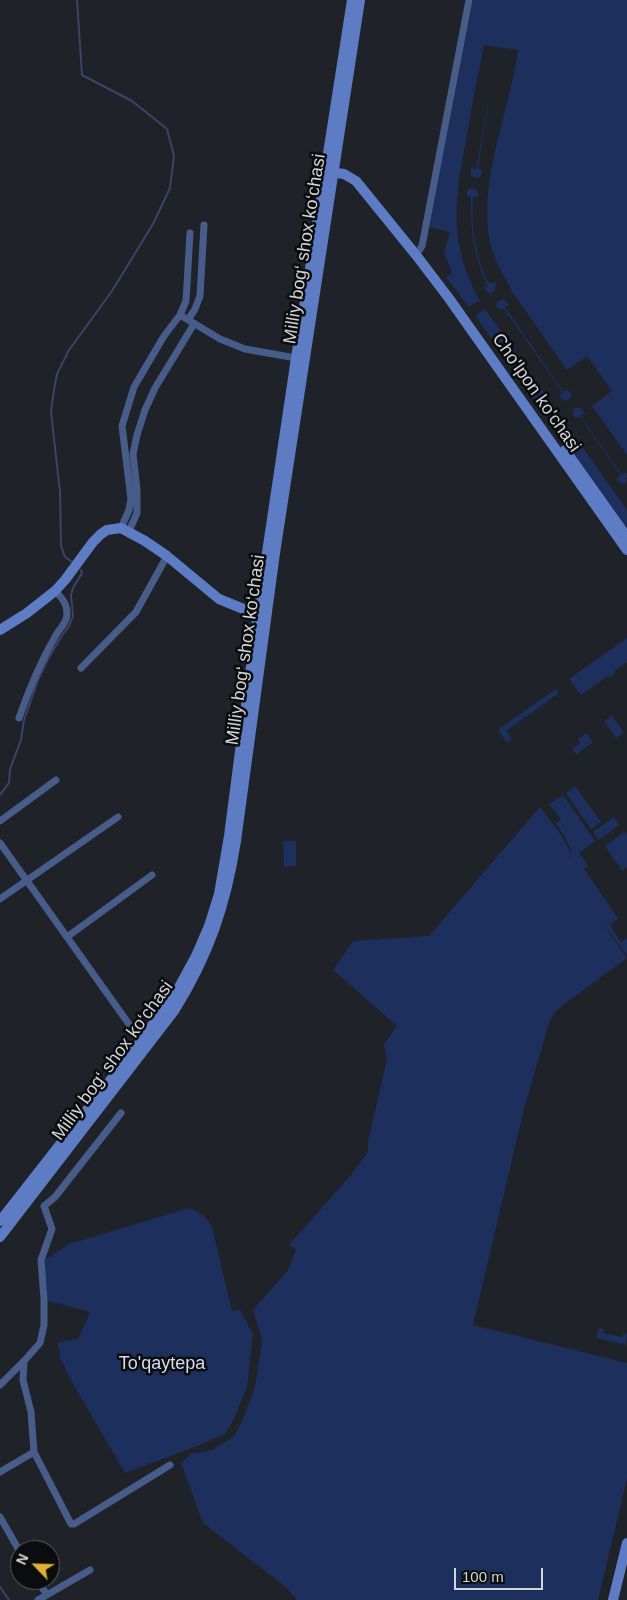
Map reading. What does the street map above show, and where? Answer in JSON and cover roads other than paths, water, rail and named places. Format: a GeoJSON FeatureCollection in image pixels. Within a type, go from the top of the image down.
{"type":"FeatureCollection","features":[{"type":"Feature","properties":{"kind":"main road","name":"Milliy bog‘ shox ko‘chasi"},"geometry":{"type":"LineString","coordinates":[[0,1237],[34,1195],[86,1118],[168,1005],[187,974],[209,926],[219,894],[231,826],[288,438],[330,172],[352,0]]}},
{"type":"Feature","properties":{"kind":"main road","name":"Milliy bog‘ shox ko‘chasi"},"geometry":{"type":"LineString","coordinates":[[288,438],[296,358],[360,0]]}},
{"type":"Feature","properties":{"kind":"main road","name":"Cho'lpon ko'chasi"},"geometry":{"type":"LineString","coordinates":[[330,172],[348,176],[359,185],[416,255],[448,297],[627,550]]}},
{"type":"Feature","properties":{"kind":"main road","name":"Cho'lpon ko'chasi"},"geometry":{"type":"LineString","coordinates":[[416,255],[454,293],[627,537]]}},
{"type":"Feature","properties":{"kind":"main road"},"geometry":{"type":"LineString","coordinates":[[0,630],[27,613],[55,591],[93,542],[107,530],[125,529],[167,556],[219,599],[246,610],[262,613]]}},
{"type":"Feature","properties":{"kind":"main road","name":"Milliy bog‘ shox ko‘chasi"},"geometry":{"type":"LineString","coordinates":[[0,1221],[174,1011],[194,978],[217,923],[226,892],[236,841],[262,613]]}},
{"type":"Feature","properties":{"kind":"main road"},"geometry":{"type":"LineString","coordinates":[[613,1600],[627,1543]]}},
{"type":"Feature","properties":{"kind":"street"},"geometry":{"type":"LineString","coordinates":[[416,255],[422,246],[469,0]]}},
{"type":"Feature","properties":{"kind":"street"},"geometry":{"type":"LineString","coordinates":[[125,529],[137,513],[137,490],[133,454],[145,410],[191,322],[200,296],[204,225]]}},
{"type":"Feature","properties":{"kind":"street"},"geometry":{"type":"LineString","coordinates":[[125,529],[130,510],[130,499],[122,426],[134,387],[164,336],[180,315],[186,301],[190,233]]}},
{"type":"Feature","properties":{"kind":"street"},"geometry":{"type":"LineString","coordinates":[[180,315],[220,338],[245,349],[296,358]]}},
{"type":"Feature","properties":{"kind":"street"},"geometry":{"type":"LineString","coordinates":[[81,668],[136,612],[167,556]]}},
{"type":"Feature","properties":{"kind":"street"},"geometry":{"type":"LineString","coordinates":[[19,718],[41,664],[57,633],[65,624],[67,616],[65,601],[55,591]]}},
{"type":"Feature","properties":{"kind":"street"},"geometry":{"type":"LineString","coordinates":[[0,821],[56,780]]}},
{"type":"Feature","properties":{"kind":"street"},"geometry":{"type":"LineString","coordinates":[[0,900],[118,817]]}},
{"type":"Feature","properties":{"kind":"street"},"geometry":{"type":"LineString","coordinates":[[0,842],[141,1041]]}},
{"type":"Feature","properties":{"kind":"street"},"geometry":{"type":"LineString","coordinates":[[67,937],[152,875]]}},
{"type":"Feature","properties":{"kind":"street"},"geometry":{"type":"LineString","coordinates":[[44,1206],[55,1198],[121,1113]]}},
{"type":"Feature","properties":{"kind":"street"},"geometry":{"type":"LineString","coordinates":[[0,1385],[40,1343],[44,1325],[41,1260],[52,1229],[44,1206],[34,1195]]}},
{"type":"Feature","properties":{"kind":"street"},"geometry":{"type":"LineString","coordinates":[[24,1361],[23,1380],[31,1412],[34,1452],[72,1524],[170,1465]]}},
{"type":"Feature","properties":{"kind":"street"},"geometry":{"type":"LineString","coordinates":[[0,1472],[34,1452]]}},
{"type":"Feature","properties":{"kind":"street"},"geometry":{"type":"LineString","coordinates":[[0,1517],[13,1540]]}},
{"type":"Feature","properties":{"kind":"street"},"geometry":{"type":"LineString","coordinates":[[43,1598],[90,1570]]}},
{"type":"Feature","properties":{"kind":"waterway"},"geometry":{"type":"LineString","coordinates":[[72,562],[65,557],[61,546],[60,492],[51,412],[57,374],[69,350],[112,291],[153,224],[170,188],[174,156],[167,129],[132,101],[82,75],[77,0]]}},
{"type":"Feature","properties":{"kind":"waterway"},"geometry":{"type":"LineString","coordinates":[[0,795],[9,783],[10,769],[21,740],[24,720],[38,680],[73,616],[71,595],[82,573],[81,570]]}},
{"type":"Feature","properties":{"kind":"waterway"},"geometry":{"type":"LineString","coordinates":[[0,1587],[9,1600]]}},
{"type":"Feature","properties":{"kind":"park label","name":"To'qaytepa"},"geometry":{"type":"Point","coordinates":[162,1364]}}]}
